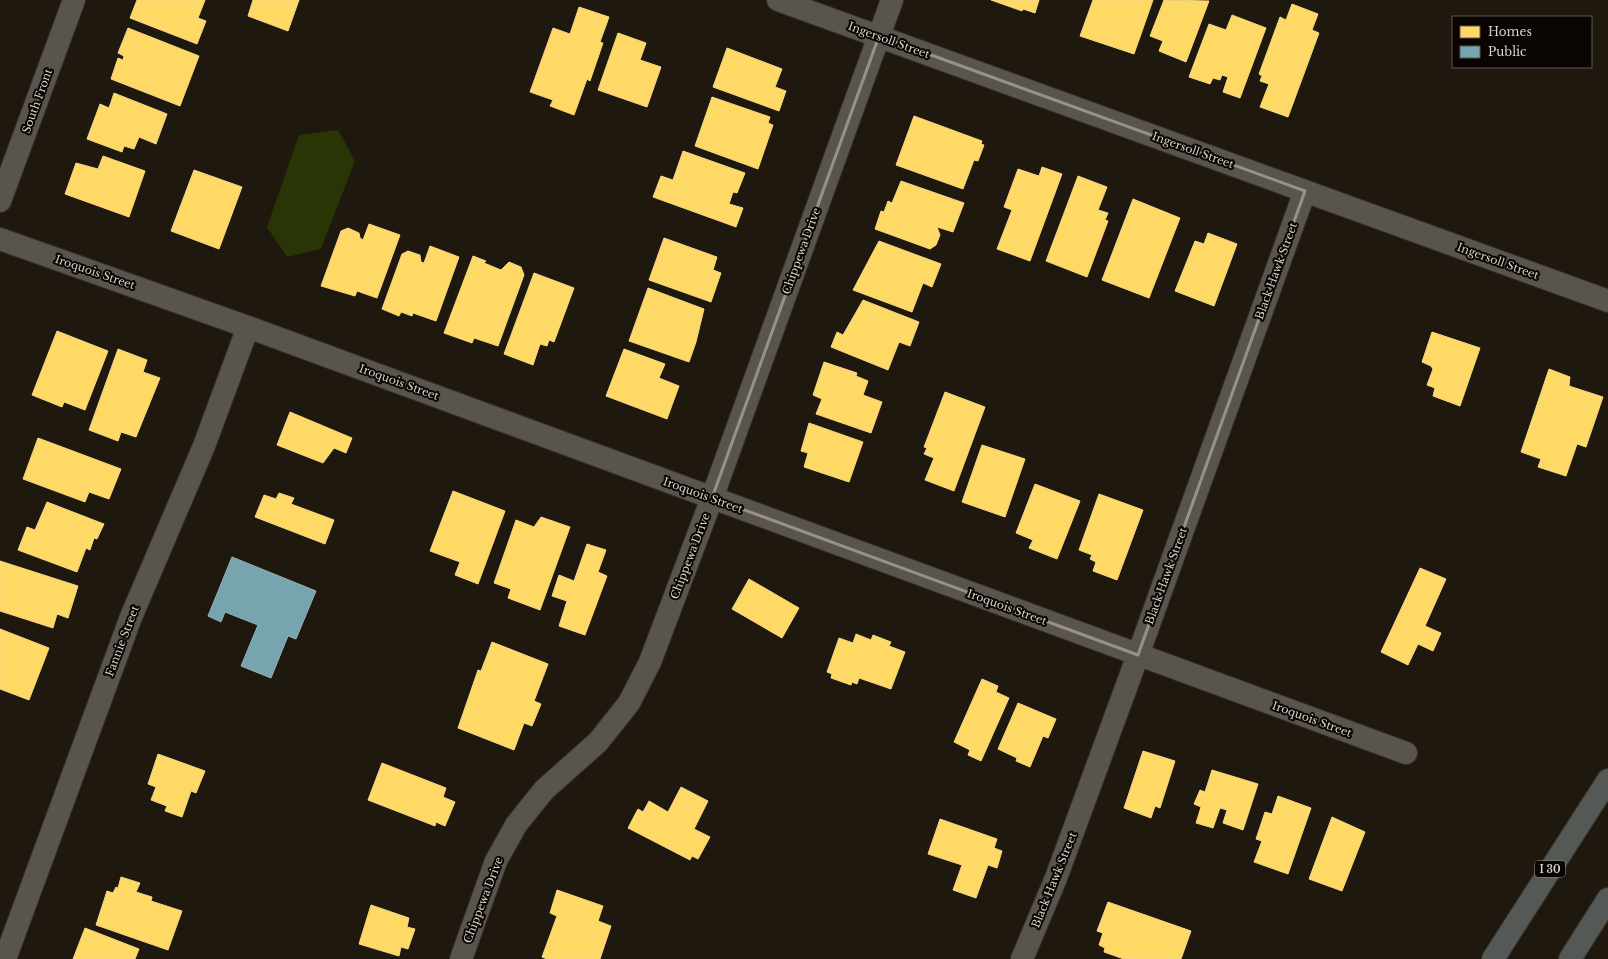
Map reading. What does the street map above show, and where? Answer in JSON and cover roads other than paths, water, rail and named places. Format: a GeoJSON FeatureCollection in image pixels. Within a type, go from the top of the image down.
{"type":"FeatureCollection","features":[{"type":"Feature","properties":{"kind":"highway","name":"I 30"},"geometry":{"type":"LineString","coordinates":[[1492,959],[1608,780]]}},
{"type":"Feature","properties":{"kind":"highway"},"geometry":{"type":"LineString","coordinates":[[1570,959],[1608,899]]}},
{"type":"Feature","properties":{"kind":"street","name":"South Front"},"geometry":{"type":"LineString","coordinates":[[0,201],[74,0]]}},
{"type":"Feature","properties":{"kind":"street","name":"Ingersoll Street"},"geometry":{"type":"LineString","coordinates":[[778,0],[1608,301]]}},
{"type":"Feature","properties":{"kind":"street","name":"Chippewa Drive"},"geometry":{"type":"LineString","coordinates":[[461,959],[496,861],[516,825],[544,790],[598,742],[629,703],[650,662],[712,498],[892,0]]}},
{"type":"Feature","properties":{"kind":"street","name":"Black Hawk Street"},"geometry":{"type":"LineString","coordinates":[[1022,959],[1056,878],[1305,191]]}},
{"type":"Feature","properties":{"kind":"street","name":"Iroquois Street"},"geometry":{"type":"LineString","coordinates":[[0,239],[248,327],[1406,753]]}},
{"type":"Feature","properties":{"kind":"street","name":"Fannie Street"},"geometry":{"type":"LineString","coordinates":[[5,959],[131,617],[204,446],[248,327]]}}]}
